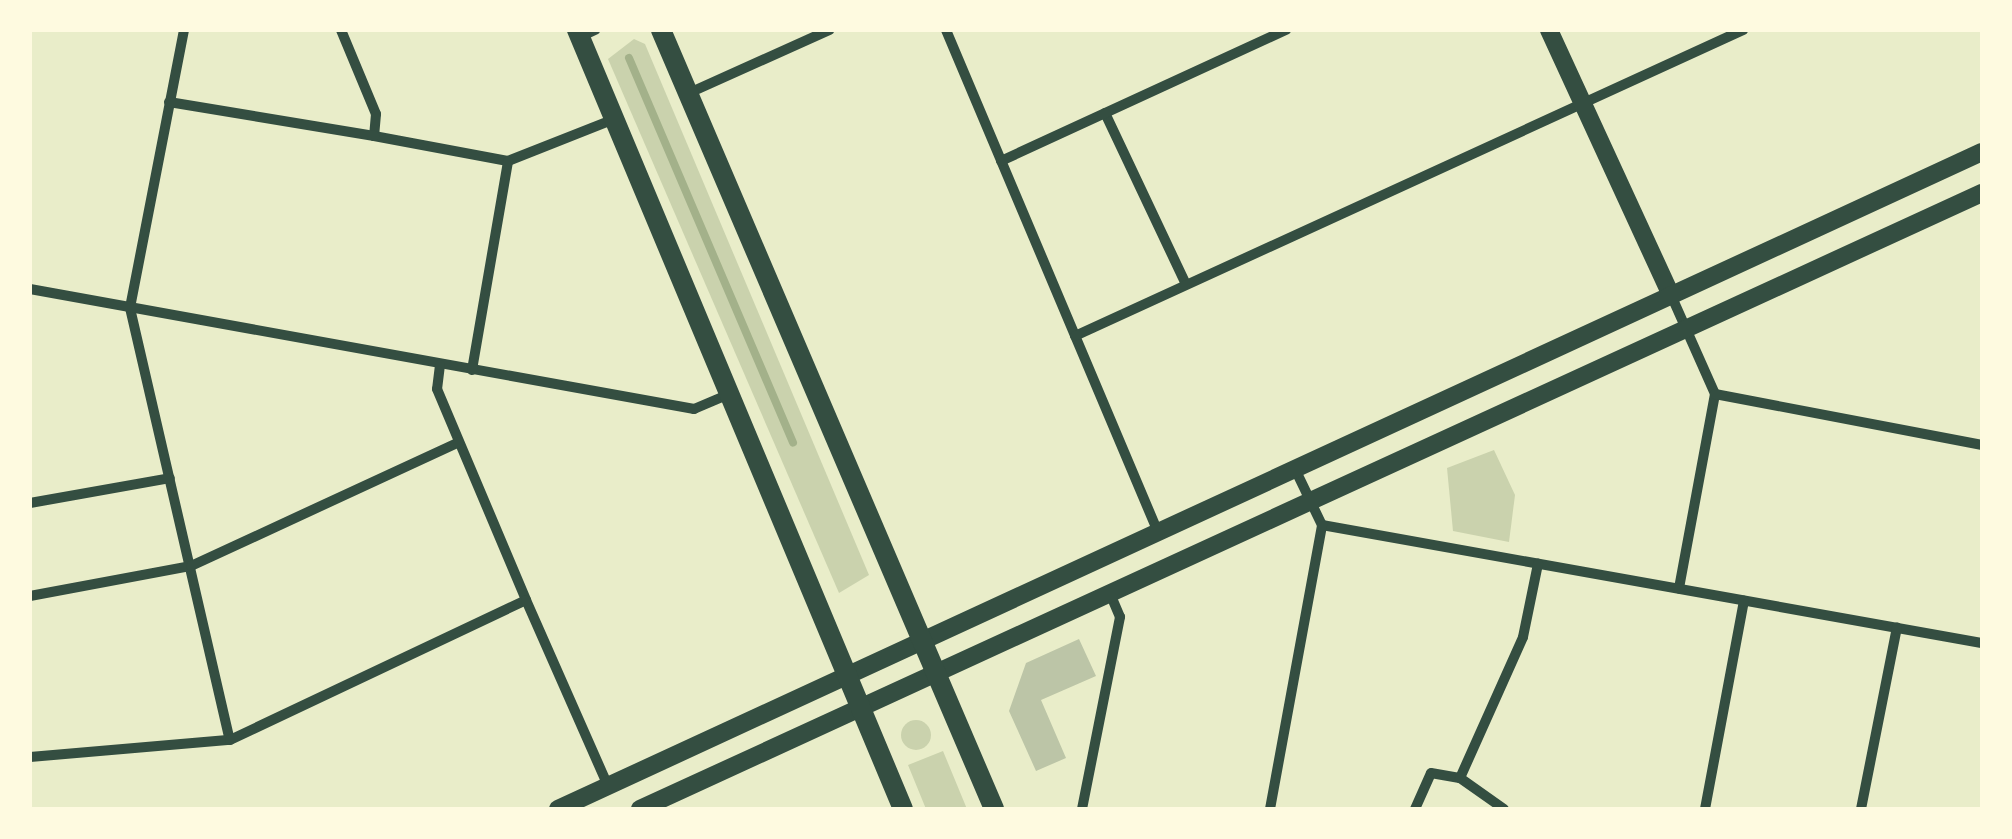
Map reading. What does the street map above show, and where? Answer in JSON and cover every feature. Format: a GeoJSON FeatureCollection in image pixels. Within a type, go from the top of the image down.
{"type":"FeatureCollection","features":[{"type":"Feature","properties":{"kind":"main road"},"geometry":{"type":"LineString","coordinates":[[661,30],[994,809]]}},
{"type":"Feature","properties":{"kind":"main road"},"geometry":{"type":"LineString","coordinates":[[584,32],[614,119],[903,809]]}},
{"type":"Feature","properties":{"kind":"street"},"geometry":{"type":"LineString","coordinates":[[184,30],[130,308],[230,740]]}},
{"type":"Feature","properties":{"kind":"street"},"geometry":{"type":"LineString","coordinates":[[342,30],[376,114],[374,136]]}},
{"type":"Feature","properties":{"kind":"street"},"geometry":{"type":"LineString","coordinates":[[688,94],[829,30]]}},
{"type":"Feature","properties":{"kind":"street"},"geometry":{"type":"LineString","coordinates":[[946,30],[1158,532]]}},
{"type":"Feature","properties":{"kind":"street"},"geometry":{"type":"LineString","coordinates":[[1002,162],[1286,30]]}},
{"type":"Feature","properties":{"kind":"street"},"geometry":{"type":"LineString","coordinates":[[1549,30],[1715,394],[1679,590]]}},
{"type":"Feature","properties":{"kind":"street"},"geometry":{"type":"LineString","coordinates":[[1075,336],[1743,30]]}},
{"type":"Feature","properties":{"kind":"street"},"geometry":{"type":"LineString","coordinates":[[169,102],[508,161],[614,119]]}},
{"type":"Feature","properties":{"kind":"street"},"geometry":{"type":"LineString","coordinates":[[1105,113],[1186,284]]}},
{"type":"Feature","properties":{"kind":"street"},"geometry":{"type":"LineString","coordinates":[[558,809],[1982,152]]}},
{"type":"Feature","properties":{"kind":"street"},"geometry":{"type":"LineString","coordinates":[[472,370],[508,161]]}},
{"type":"Feature","properties":{"kind":"street"},"geometry":{"type":"LineString","coordinates":[[640,809],[1982,193]]}},
{"type":"Feature","properties":{"kind":"street"},"geometry":{"type":"LineString","coordinates":[[30,289],[694,409],[730,394]]}},
{"type":"Feature","properties":{"kind":"street"},"geometry":{"type":"LineString","coordinates":[[440,364],[437,389],[608,786]]}},
{"type":"Feature","properties":{"kind":"street"},"geometry":{"type":"LineString","coordinates":[[1715,394],[1982,446]]}},
{"type":"Feature","properties":{"kind":"street"},"geometry":{"type":"LineString","coordinates":[[30,596],[191,566],[459,442]]}},
{"type":"Feature","properties":{"kind":"street"},"geometry":{"type":"LineString","coordinates":[[1270,809],[1322,524],[1295,469]]}},
{"type":"Feature","properties":{"kind":"street"},"geometry":{"type":"LineString","coordinates":[[30,503],[170,478]]}},
{"type":"Feature","properties":{"kind":"street"},"geometry":{"type":"LineString","coordinates":[[1322,524],[1982,643]]}},
{"type":"Feature","properties":{"kind":"street"},"geometry":{"type":"LineString","coordinates":[[1460,778],[1523,638],[1538,564]]}},
{"type":"Feature","properties":{"kind":"street"},"geometry":{"type":"LineString","coordinates":[[1082,809],[1120,618],[1110,594]]}},
{"type":"Feature","properties":{"kind":"street"},"geometry":{"type":"LineString","coordinates":[[30,757],[230,740],[526,600]]}},
{"type":"Feature","properties":{"kind":"street"},"geometry":{"type":"LineString","coordinates":[[1705,809],[1744,601]]}},
{"type":"Feature","properties":{"kind":"street"},"geometry":{"type":"LineString","coordinates":[[1861,809],[1897,628]]}},
{"type":"Feature","properties":{"kind":"street"},"geometry":{"type":"LineString","coordinates":[[1415,809],[1432,774],[1460,778],[1504,809]]}},
{"type":"Feature","properties":{"kind":"green space"},"geometry":{"type":"Polygon","coordinates":[[[634,39],[645,44],[869,575],[839,593],[608,59],[634,39]]]}},
{"type":"Feature","properties":{"kind":"green space"},"geometry":{"type":"Polygon","coordinates":[[[1494,450],[1515,495],[1509,542],[1453,531],[1447,468],[1494,450]]]}},
{"type":"Feature","properties":{"kind":"green space"},"geometry":{"type":"Polygon","coordinates":[[[916,720],[927,724],[931,735],[927,746],[916,750],[905,746],[901,735],[905,724],[916,720]]]}},
{"type":"Feature","properties":{"kind":"green space"},"geometry":{"type":"Polygon","coordinates":[[[943,751],[967,809],[926,809],[908,765],[943,751]]]}},
{"type":"Feature","properties":{"kind":"building"},"geometry":{"type":"Polygon","coordinates":[[[1079,639],[1096,676],[1041,700],[1066,758],[1036,771],[1009,711],[1026,663],[1079,639]]]}},
{"type":"Feature","properties":{"kind":"waterway"},"geometry":{"type":"LineString","coordinates":[[629,58],[793,443]]}}]}
